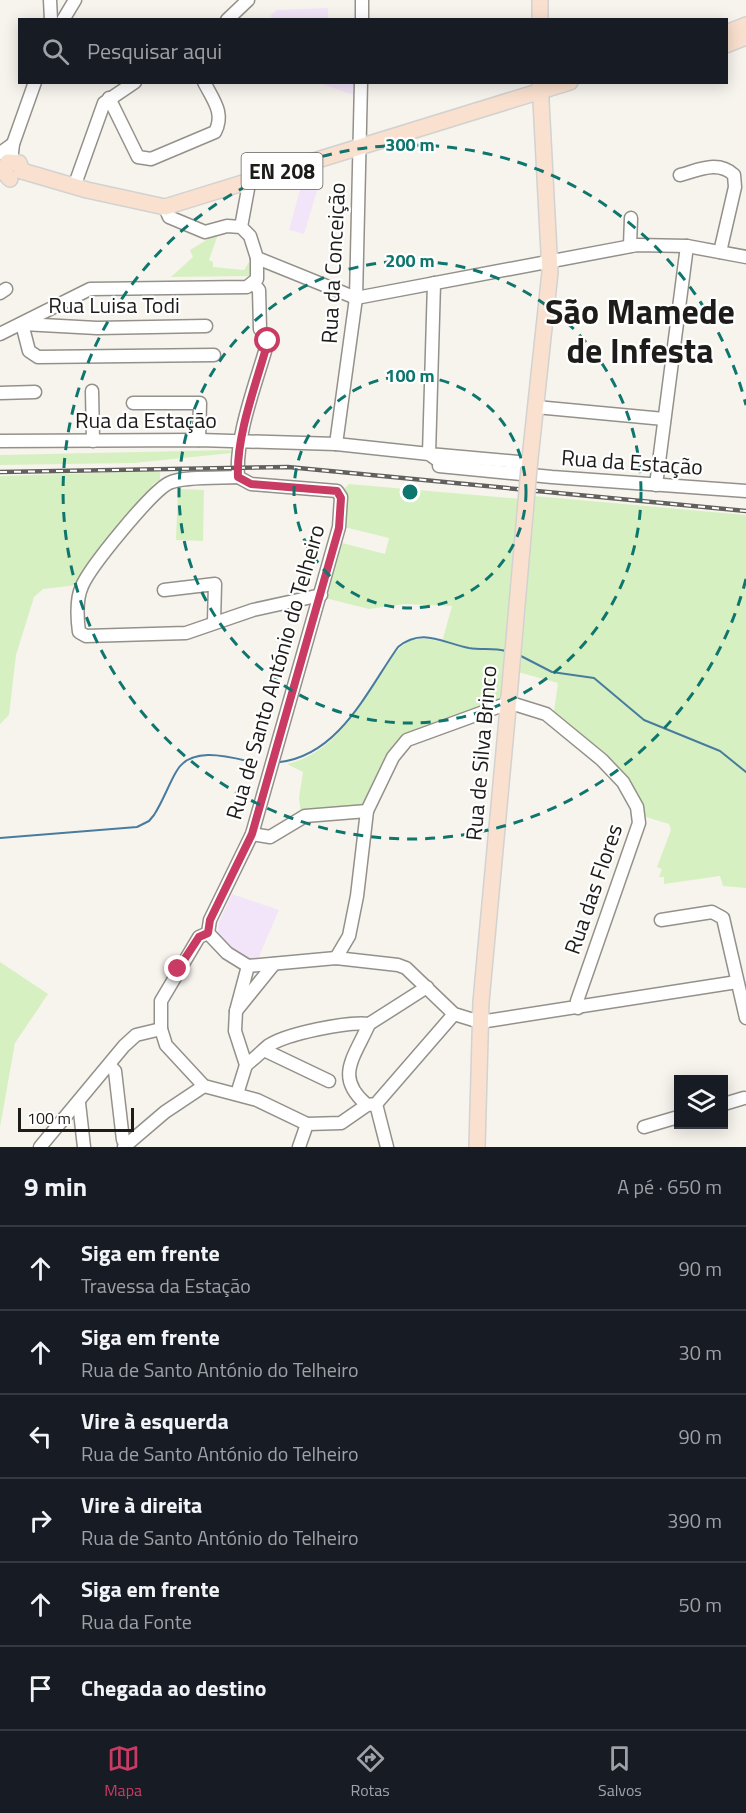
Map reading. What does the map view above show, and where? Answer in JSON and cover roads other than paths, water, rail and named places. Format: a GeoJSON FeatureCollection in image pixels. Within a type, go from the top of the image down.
{"type":"FeatureCollection","features":[{"type":"Feature","properties":{"kind":"main road"},"geometry":{"type":"LineString","coordinates":[[540,0],[540,18]]}},
{"type":"Feature","properties":{"kind":"main road"},"geometry":{"type":"LineString","coordinates":[[738,39],[746,25]]}},
{"type":"Feature","properties":{"kind":"main road","name":"EN 208"},"geometry":{"type":"LineString","coordinates":[[7,168],[74,187],[165,207],[359,147],[540,86],[555,84]]}},
{"type":"Feature","properties":{"kind":"main road","name":"Rua de Silva Brinco"},"geometry":{"type":"LineString","coordinates":[[477,1147],[480,1022],[529,465],[550,262],[540,86]]}},
{"type":"Feature","properties":{"kind":"street"},"geometry":{"type":"LineString","coordinates":[[50,0],[51,18]]}},
{"type":"Feature","properties":{"kind":"street"},"geometry":{"type":"LineString","coordinates":[[64,18],[75,0]]}},
{"type":"Feature","properties":{"kind":"street"},"geometry":{"type":"LineString","coordinates":[[229,18],[248,0]]}},
{"type":"Feature","properties":{"kind":"street"},"geometry":{"type":"LineString","coordinates":[[362,0],[362,18]]}},
{"type":"Feature","properties":{"kind":"street"},"geometry":{"type":"LineString","coordinates":[[7,168],[34,84]]}},
{"type":"Feature","properties":{"kind":"street"},"geometry":{"type":"LineString","coordinates":[[74,187],[104,103],[132,84]]}},
{"type":"Feature","properties":{"kind":"street"},"geometry":{"type":"LineString","coordinates":[[109,98],[138,157],[151,159],[216,132],[221,122],[220,112],[205,84]]}},
{"type":"Feature","properties":{"kind":"street","name":"Rua da Conceição"},"geometry":{"type":"LineString","coordinates":[[336,444],[356,298],[361,84]]}},
{"type":"Feature","properties":{"kind":"street"},"geometry":{"type":"LineString","coordinates":[[680,175],[714,166],[723,167],[734,175],[735,187],[720,252]]}},
{"type":"Feature","properties":{"kind":"street"},"geometry":{"type":"LineString","coordinates":[[241,227],[248,189],[246,182]]}},
{"type":"Feature","properties":{"kind":"street"},"geometry":{"type":"LineString","coordinates":[[1,331],[22,324],[90,289],[247,287],[254,284],[257,279],[257,258],[250,236],[241,227],[227,226],[205,232],[169,217],[165,207]]}},
{"type":"Feature","properties":{"kind":"street"},"geometry":{"type":"LineString","coordinates":[[630,246],[631,218]]}},
{"type":"Feature","properties":{"kind":"street"},"geometry":{"type":"LineString","coordinates":[[257,258],[356,298],[630,246],[687,246],[746,257]]}},
{"type":"Feature","properties":{"kind":"street"},"geometry":{"type":"LineString","coordinates":[[656,485],[687,246]]}},
{"type":"Feature","properties":{"kind":"street"},"geometry":{"type":"LineString","coordinates":[[429,454],[434,283]]}},
{"type":"Feature","properties":{"kind":"street"},"geometry":{"type":"LineString","coordinates":[[254,284],[259,290],[260,329]]}},
{"type":"Feature","properties":{"kind":"street"},"geometry":{"type":"LineString","coordinates":[[22,324],[29,351],[38,357],[214,355]]}},
{"type":"Feature","properties":{"kind":"street","name":"Rua Luisa Todi"},"geometry":{"type":"LineString","coordinates":[[22,324],[97,328],[206,326]]}},
{"type":"Feature","properties":{"kind":"street"},"geometry":{"type":"LineString","coordinates":[[268,341],[241,441],[237,460],[238,477],[171,482],[157,491],[104,555],[82,586],[77,614],[79,632],[86,636],[186,633],[214,622],[321,594]]}},
{"type":"Feature","properties":{"kind":"street"},"geometry":{"type":"LineString","coordinates":[[92,391],[93,441]]}},
{"type":"Feature","properties":{"kind":"street"},"geometry":{"type":"LineString","coordinates":[[0,393],[36,392]]}},
{"type":"Feature","properties":{"kind":"street"},"geometry":{"type":"LineString","coordinates":[[133,403],[200,403],[199,440]]}},
{"type":"Feature","properties":{"kind":"street"},"geometry":{"type":"LineString","coordinates":[[536,407],[664,419]]}},
{"type":"Feature","properties":{"kind":"street","name":"Rua da Estação"},"geometry":{"type":"LineString","coordinates":[[0,441],[199,440],[336,444],[529,465]]}},
{"type":"Feature","properties":{"kind":"street","name":"Rua da Estação"},"geometry":{"type":"LineString","coordinates":[[399,450],[437,466],[656,485],[745,488]]}},
{"type":"Feature","properties":{"kind":"street","name":"Rua da Estação"},"geometry":{"type":"LineString","coordinates":[[429,454],[446,466]]}},
{"type":"Feature","properties":{"kind":"street","name":"Rua de Santo António do Telheiro"},"geometry":{"type":"LineString","coordinates":[[203,935],[252,834],[339,528],[341,498],[337,491],[251,484],[238,477]]}},
{"type":"Feature","properties":{"kind":"street"},"geometry":{"type":"LineString","coordinates":[[164,590],[215,584],[214,622]]}},
{"type":"Feature","properties":{"kind":"street"},"geometry":{"type":"LineString","coordinates":[[336,958],[349,936],[357,896],[367,811],[393,757],[408,740],[509,701]]}},
{"type":"Feature","properties":{"kind":"street","name":"Rua das Flores"},"geometry":{"type":"LineString","coordinates":[[509,701],[546,714],[564,728],[613,770],[623,782],[637,807],[639,823],[577,1001],[578,1008]]}},
{"type":"Feature","properties":{"kind":"street"},"geometry":{"type":"LineString","coordinates":[[252,834],[270,837],[305,816],[367,811]]}},
{"type":"Feature","properties":{"kind":"street"},"geometry":{"type":"LineString","coordinates":[[661,920],[712,912],[723,918],[746,1018]]}},
{"type":"Feature","properties":{"kind":"street"},"geometry":{"type":"LineString","coordinates":[[454,1014],[371,1105],[341,1123],[307,1124],[257,1100],[204,1086],[166,1045],[161,1029],[161,1001],[203,935],[248,966],[336,958],[398,965],[427,987],[454,1014],[480,1022],[736,982]]}},
{"type":"Feature","properties":{"kind":"street"},"geometry":{"type":"LineString","coordinates":[[236,1011],[274,964]]}},
{"type":"Feature","properties":{"kind":"street"},"geometry":{"type":"LineString","coordinates":[[246,1065],[235,1031],[236,1011],[248,966]]}},
{"type":"Feature","properties":{"kind":"street"},"geometry":{"type":"LineString","coordinates":[[387,1147],[371,1105],[351,1091],[348,1078],[369,1024],[427,987]]}},
{"type":"Feature","properties":{"kind":"street"},"geometry":{"type":"LineString","coordinates":[[237,1094],[246,1065],[269,1045],[336,1025],[356,1022],[369,1024]]}},
{"type":"Feature","properties":{"kind":"street"},"geometry":{"type":"LineString","coordinates":[[40,1147],[136,1035],[161,1029]]}},
{"type":"Feature","properties":{"kind":"street"},"geometry":{"type":"LineString","coordinates":[[264,1050],[329,1081]]}},
{"type":"Feature","properties":{"kind":"street"},"geometry":{"type":"LineString","coordinates":[[109,1065],[115,1071],[123,1144]]}},
{"type":"Feature","properties":{"kind":"street"},"geometry":{"type":"LineString","coordinates":[[123,1144],[204,1086]]}},
{"type":"Feature","properties":{"kind":"street"},"geometry":{"type":"LineString","coordinates":[[728,1103],[745,1099]]}},
{"type":"Feature","properties":{"kind":"street"},"geometry":{"type":"LineString","coordinates":[[79,1103],[84,1147]]}},
{"type":"Feature","properties":{"kind":"street"},"geometry":{"type":"LineString","coordinates":[[644,1127],[674,1118]]}},
{"type":"Feature","properties":{"kind":"street"},"geometry":{"type":"LineString","coordinates":[[299,1147],[307,1124]]}},
{"type":"Feature","properties":{"kind":"waterway"},"geometry":{"type":"LineString","coordinates":[[280,762],[301,757],[319,747],[335,734],[363,701],[398,647],[407,641],[424,637],[469,648],[506,651]]}},
{"type":"Feature","properties":{"kind":"waterway"},"geometry":{"type":"LineString","coordinates":[[519,655],[552,672],[594,678],[644,720],[720,751],[746,772]]}},
{"type":"Feature","properties":{"kind":"waterway"},"geometry":{"type":"LineString","coordinates":[[0,838],[137,827],[149,821],[154,815],[176,772],[183,763],[192,758],[213,755],[256,763]]}},
{"type":"Feature","properties":{"kind":"railway"},"geometry":{"type":"LineString","coordinates":[[0,472],[288,467],[746,511]]}},
{"type":"Feature","properties":{"kind":"district","name":"São Mamede de Infesta"},"geometry":{"type":"Point","coordinates":[640,330]}}]}
